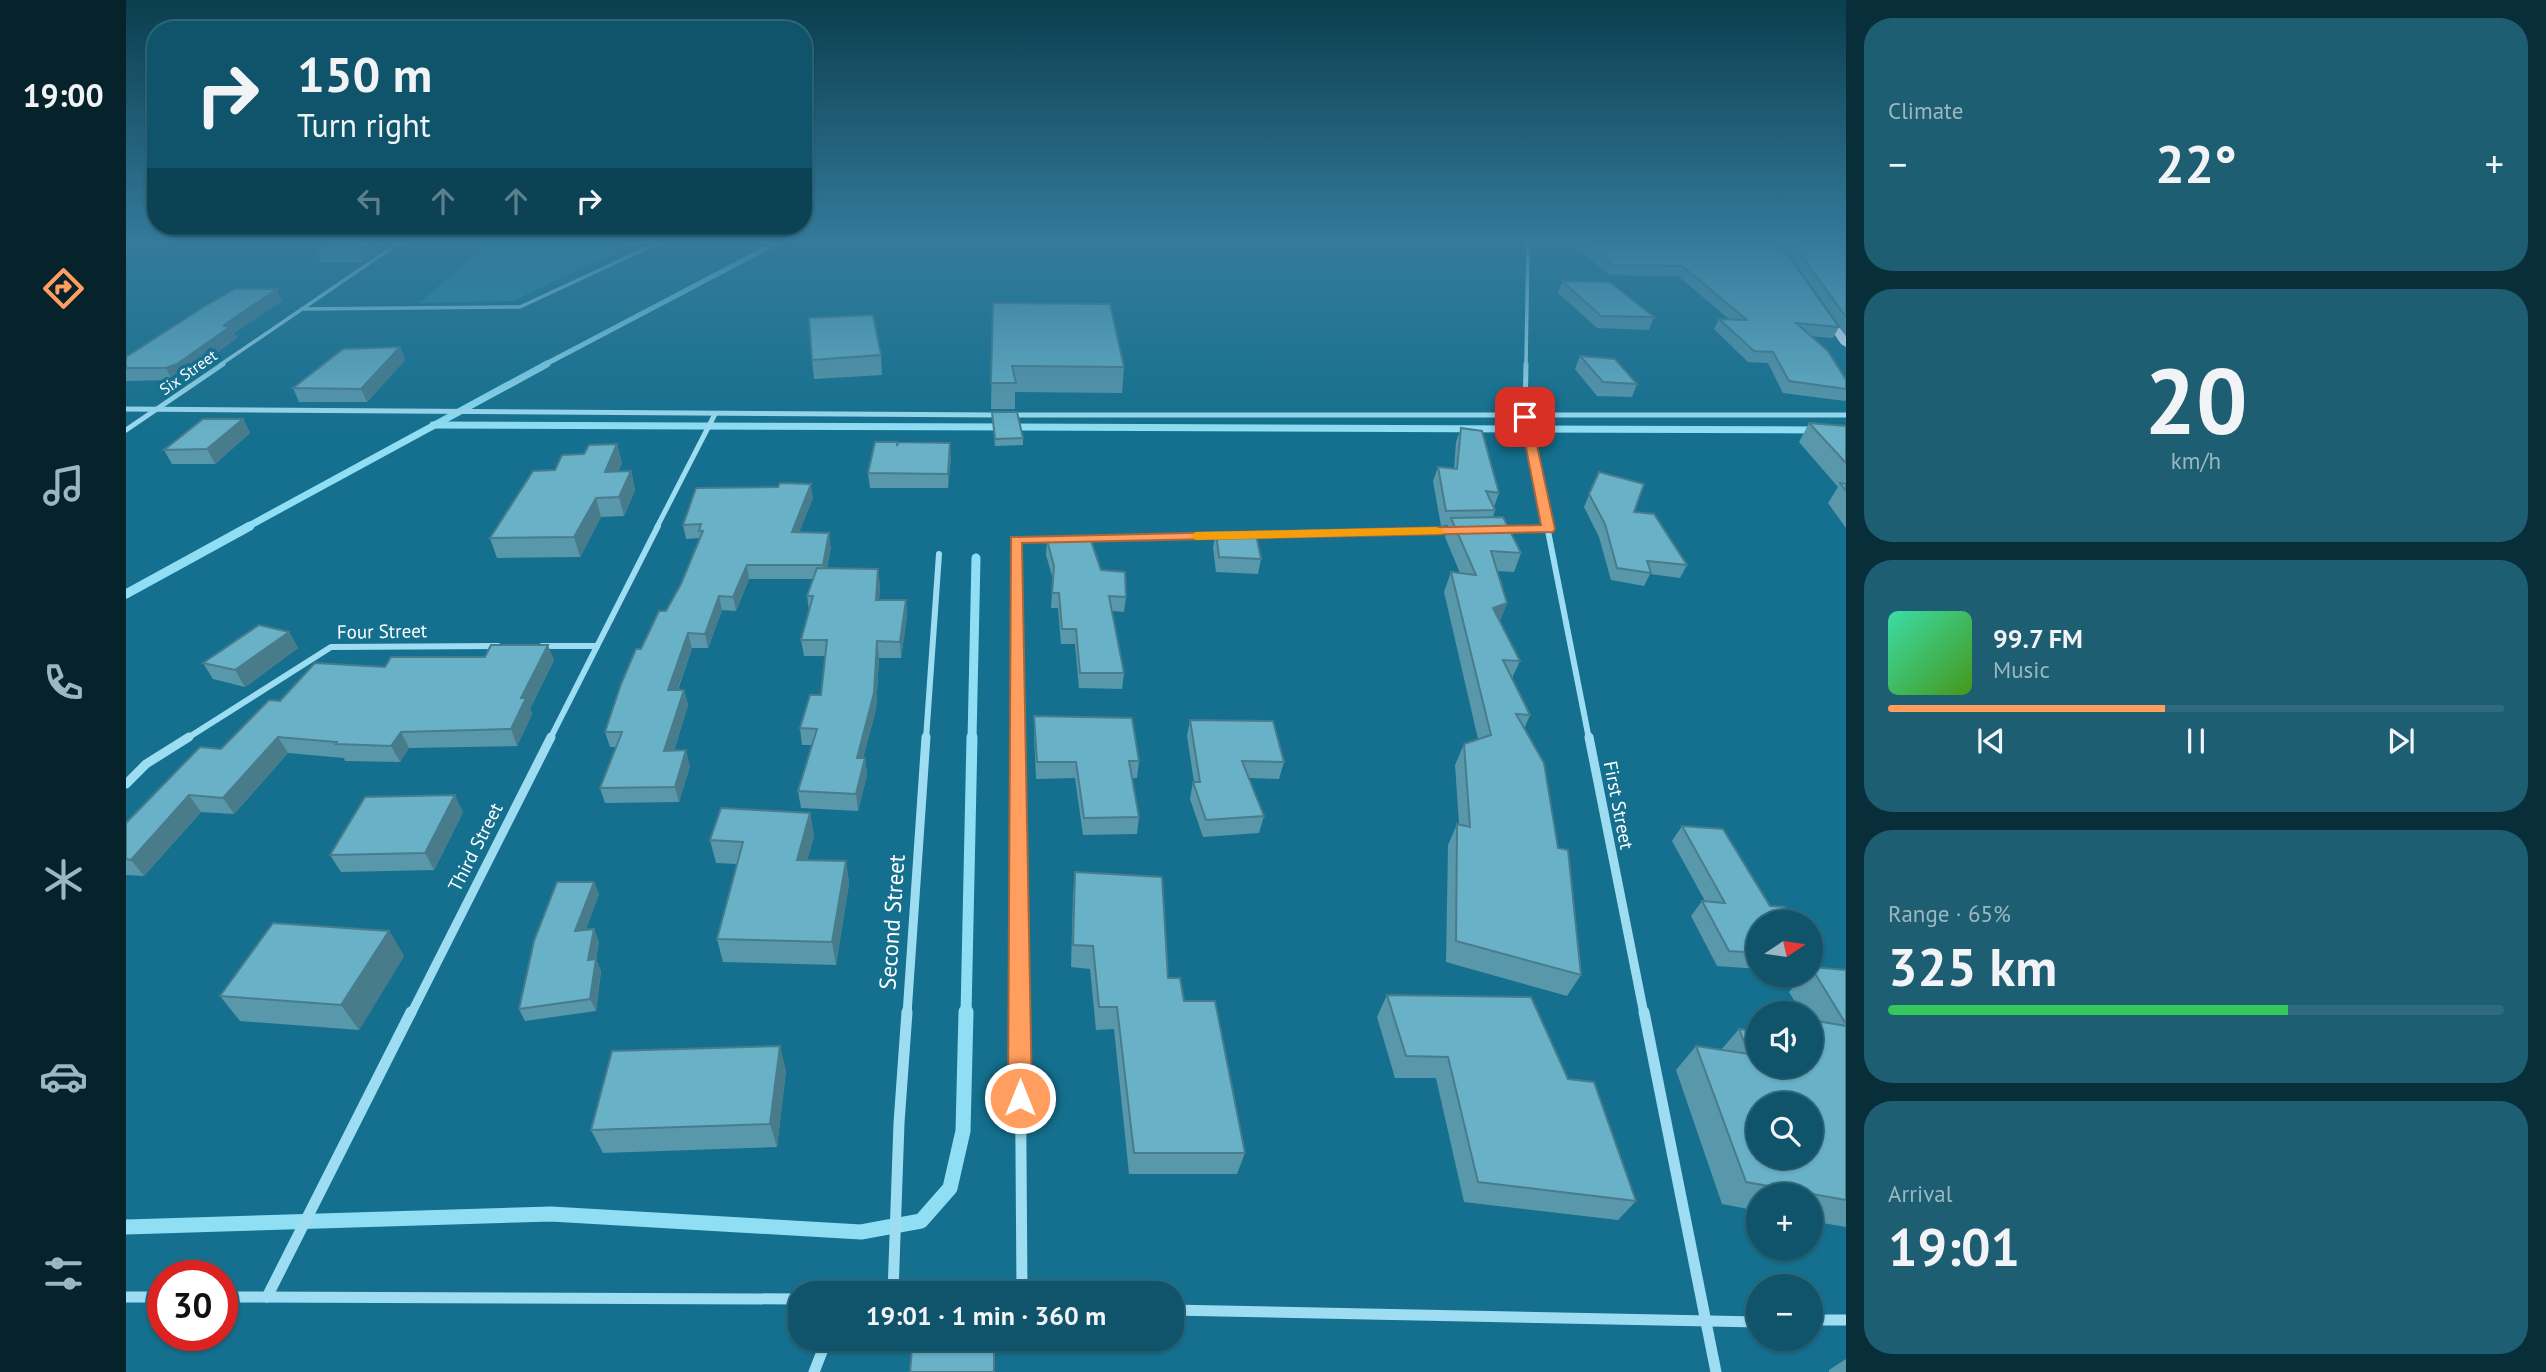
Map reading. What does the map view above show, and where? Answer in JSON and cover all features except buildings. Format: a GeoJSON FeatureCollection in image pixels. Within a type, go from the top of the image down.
{"type":"FeatureCollection","features":[{"type":"Feature","properties":{"kind":"main road"},"geometry":{"type":"LineString","coordinates":[[1820,307],[1845,341]]}},
{"type":"Feature","properties":{"kind":"street","name":"Six Street"},"geometry":{"type":"LineString","coordinates":[[126,430],[309,304]]}},
{"type":"Feature","properties":{"kind":"street"},"geometry":{"type":"LineString","coordinates":[[302,309],[520,307],[526,304]]}},
{"type":"Feature","properties":{"kind":"street","name":"First Street"},"geometry":{"type":"LineString","coordinates":[[1527,304],[1525,417],[1716,1372]]}},
{"type":"Feature","properties":{"kind":"street"},"geometry":{"type":"LineString","coordinates":[[126,409],[1525,417],[1846,415]]}},
{"type":"Feature","properties":{"kind":"street","name":"Third Street"},"geometry":{"type":"LineString","coordinates":[[267,1297],[715,414]]}},
{"type":"Feature","properties":{"kind":"street"},"geometry":{"type":"LineString","coordinates":[[1494,530],[1549,529]]}},
{"type":"Feature","properties":{"kind":"street"},"geometry":{"type":"LineString","coordinates":[[1022,1281],[1016,540],[1466,531]]}},
{"type":"Feature","properties":{"kind":"street","name":"Second Street"},"geometry":{"type":"LineString","coordinates":[[892,1281],[899,1123],[939,554]]}},
{"type":"Feature","properties":{"kind":"street","name":"Four Street"},"geometry":{"type":"LineString","coordinates":[[126,784],[146,764],[331,646],[504,646]]}},
{"type":"Feature","properties":{"kind":"street"},"geometry":{"type":"LineString","coordinates":[[530,646],[597,646]]}},
{"type":"Feature","properties":{"kind":"street"},"geometry":{"type":"LineString","coordinates":[[126,1297],[147,1297]]}},
{"type":"Feature","properties":{"kind":"street"},"geometry":{"type":"LineString","coordinates":[[238,1297],[788,1299]]}},
{"type":"Feature","properties":{"kind":"street"},"geometry":{"type":"LineString","coordinates":[[1184,1310],[1746,1322]]}},
{"type":"Feature","properties":{"kind":"street"},"geometry":{"type":"LineString","coordinates":[[1823,1320],[1846,1320]]}},
{"type":"Feature","properties":{"kind":"street"},"geometry":{"type":"LineString","coordinates":[[814,1372],[822,1351]]}},
{"type":"Feature","properties":{"kind":"waterway"},"geometry":{"type":"LineString","coordinates":[[544,365],[660,304]]}},
{"type":"Feature","properties":{"kind":"waterway"},"geometry":{"type":"LineString","coordinates":[[435,425],[547,364]]}},
{"type":"Feature","properties":{"kind":"waterway"},"geometry":{"type":"LineString","coordinates":[[247,527],[435,425]]}},
{"type":"Feature","properties":{"kind":"waterway"},"geometry":{"type":"LineString","coordinates":[[435,425],[1819,430]]}},
{"type":"Feature","properties":{"kind":"waterway"},"geometry":{"type":"LineString","coordinates":[[126,594],[250,526]]}},
{"type":"Feature","properties":{"kind":"waterway"},"geometry":{"type":"LineString","coordinates":[[972,739],[976,558]]}},
{"type":"Feature","properties":{"kind":"waterway"},"geometry":{"type":"LineString","coordinates":[[966,1014],[972,737]]}},
{"type":"Feature","properties":{"kind":"waterway"},"geometry":{"type":"LineString","coordinates":[[126,1227],[551,1214],[861,1232],[921,1221],[950,1188],[963,1131],[966,1012]]}},
{"type":"Feature","properties":{"kind":"slow traffic"},"geometry":{"type":"LineString","coordinates":[[1196,536],[1437,531]]}},
{"type":"Feature","properties":{"kind":"route"},"geometry":{"type":"LineString","coordinates":[[1020,1098],[1016,540],[1549,529],[1525,417]]}}]}
